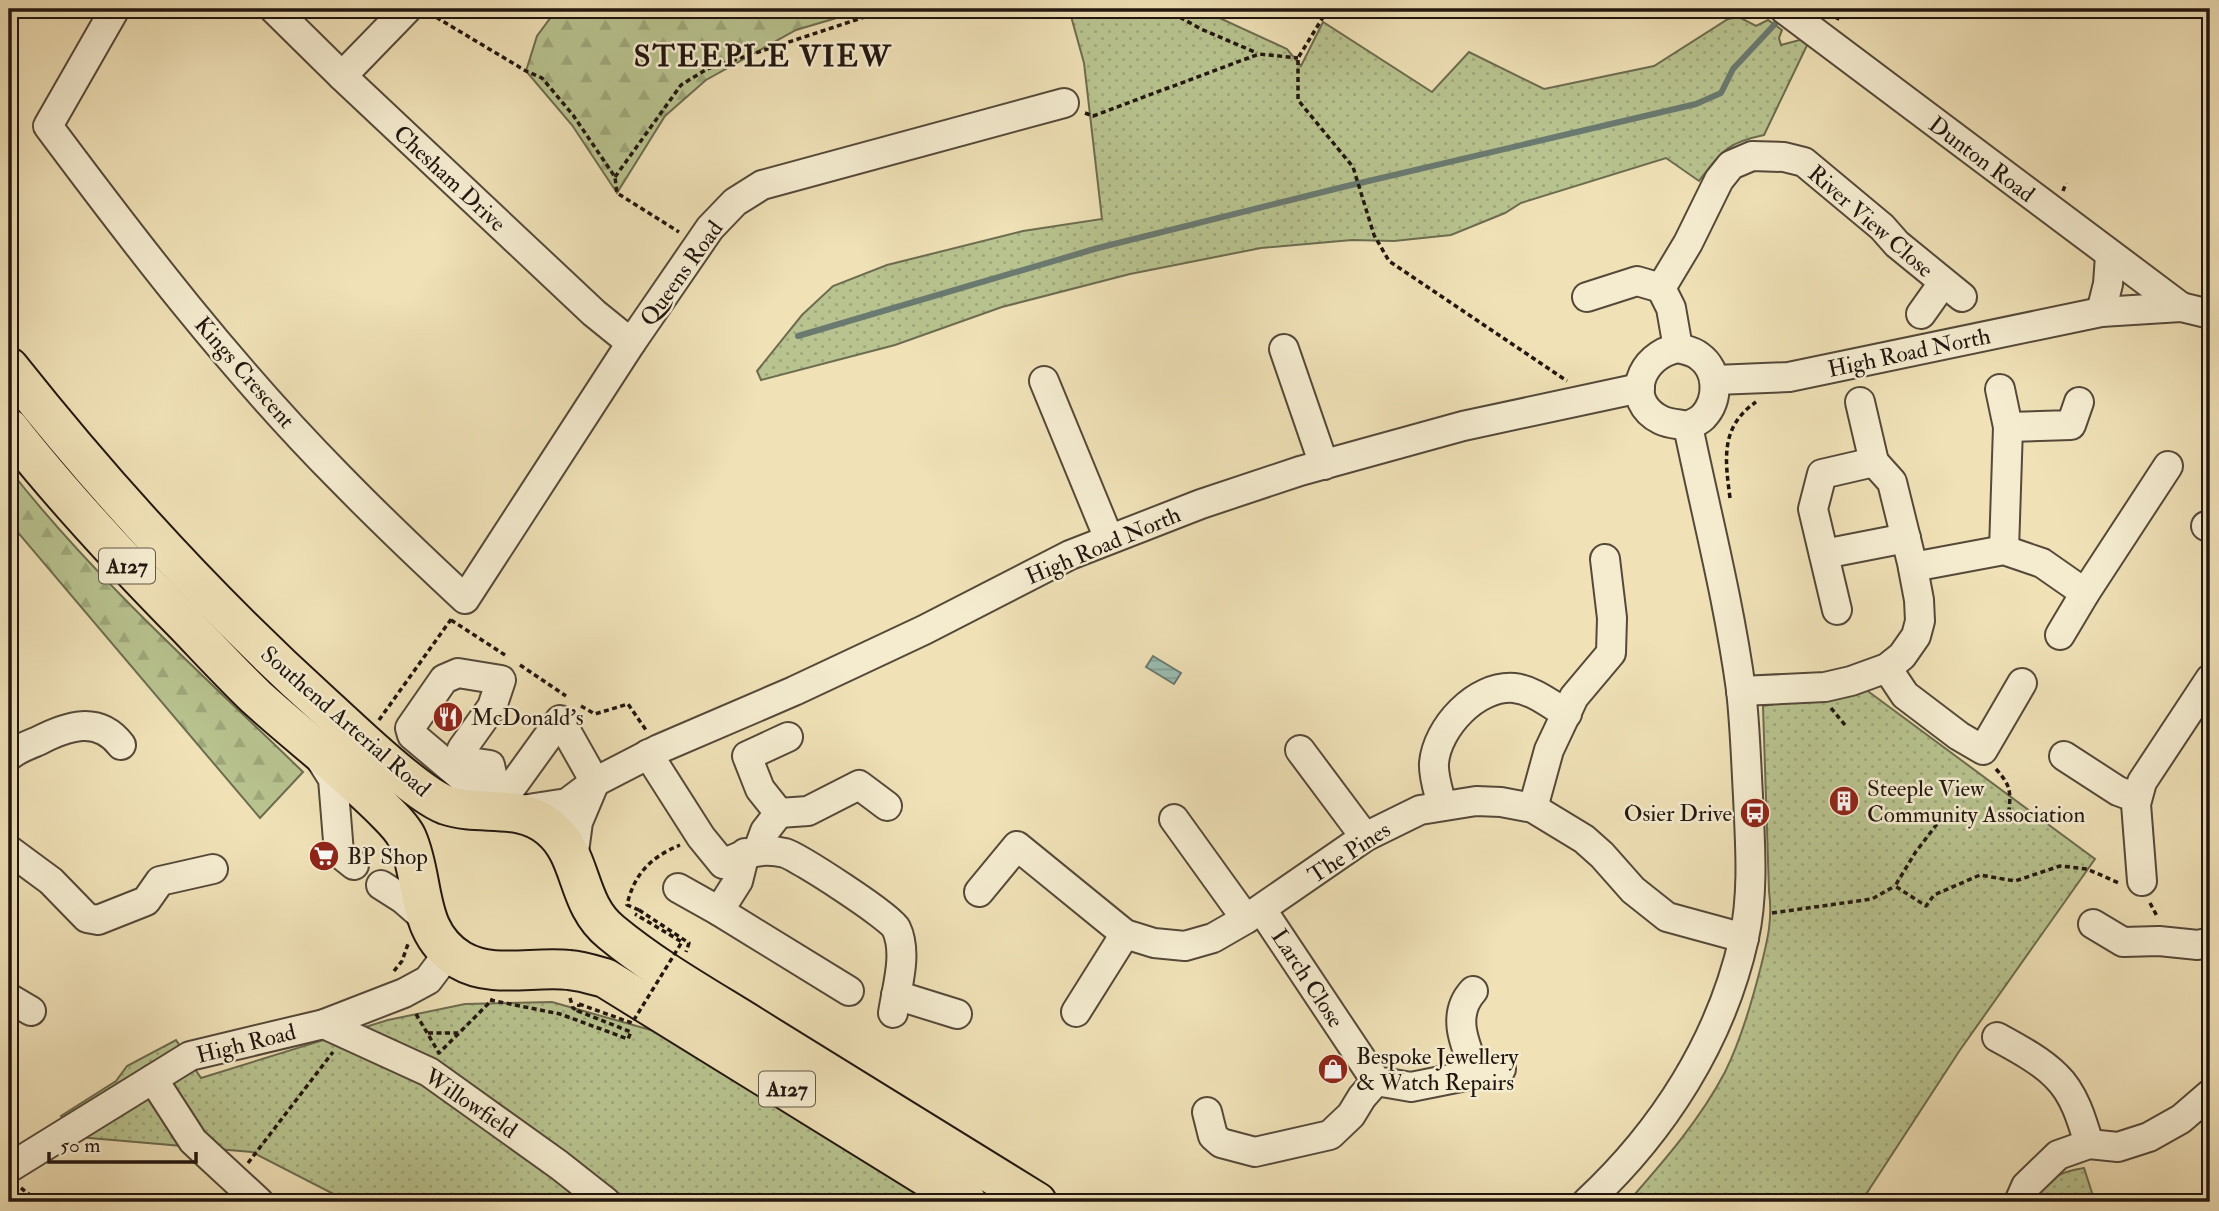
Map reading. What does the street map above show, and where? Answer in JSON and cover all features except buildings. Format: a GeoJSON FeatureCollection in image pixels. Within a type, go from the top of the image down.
{"type":"FeatureCollection","features":[{"type":"Feature","properties":{"kind":"highway","name":"Southend Arterial Road"},"geometry":{"type":"LineString","coordinates":[[9,367],[64,436],[164,551],[283,669],[395,770],[426,794],[446,805],[499,787],[564,842],[594,916],[622,941],[1037,1202]]}},
{"type":"Feature","properties":{"kind":"highway","name":"Southend Arterial Road"},"geometry":{"type":"LineString","coordinates":[[9,428],[37,464],[131,570],[255,695],[386,812],[406,835],[417,867],[430,932],[449,952],[461,961],[480,968],[507,971],[568,970],[605,978],[967,1202]]}},
{"type":"Feature","properties":{"kind":"street","name":"Kings Crescent"},"geometry":{"type":"LineString","coordinates":[[115,9],[48,126],[135,243],[241,370],[458,610]]}},
{"type":"Feature","properties":{"kind":"street","name":"Chesham Drive"},"geometry":{"type":"LineString","coordinates":[[274,9],[341,76],[594,313],[631,343]]}},
{"type":"Feature","properties":{"kind":"street"},"geometry":{"type":"LineString","coordinates":[[341,76],[407,9]]}},
{"type":"Feature","properties":{"kind":"street","name":"Dunton Road"},"geometry":{"type":"LineString","coordinates":[[1784,9],[2181,307]]}},
{"type":"Feature","properties":{"kind":"street","name":"Queens Road"},"geometry":{"type":"LineString","coordinates":[[458,610],[631,343],[710,228],[735,202],[762,185],[1064,103]]}},
{"type":"Feature","properties":{"kind":"street","name":"River View Close"},"geometry":{"type":"LineString","coordinates":[[1661,288],[1688,243],[1719,180],[1731,165],[1752,156],[1784,157],[1804,162],[1952,290],[1921,314]]}},
{"type":"Feature","properties":{"kind":"street"},"geometry":{"type":"LineString","coordinates":[[2101,312],[2108,284],[2110,256]]}},
{"type":"Feature","properties":{"kind":"street"},"geometry":{"type":"LineString","coordinates":[[1587,297],[1619,298],[1637,281],[1661,288],[1671,307],[1678,348]]}},
{"type":"Feature","properties":{"kind":"street"},"geometry":{"type":"LineString","coordinates":[[2181,307],[2210,314]]}},
{"type":"Feature","properties":{"kind":"street","name":"High Road North"},"geometry":{"type":"LineString","coordinates":[[1715,380],[1789,377],[2101,312],[2181,307]]}},
{"type":"Feature","properties":{"kind":"street"},"geometry":{"type":"LineString","coordinates":[[1678,348],[1700,357],[1709,365],[1715,380],[1713,399],[1703,418],[1688,426],[1661,420],[1650,412],[1643,401],[1640,388],[1647,364],[1656,356],[1678,348]]}},
{"type":"Feature","properties":{"kind":"street"},"geometry":{"type":"LineString","coordinates":[[1284,349],[1324,465]]}},
{"type":"Feature","properties":{"kind":"street"},"geometry":{"type":"LineString","coordinates":[[1044,381],[1109,539]]}},
{"type":"Feature","properties":{"kind":"street","name":"High Road North"},"geometry":{"type":"LineString","coordinates":[[499,787],[567,803],[595,782],[653,752],[794,691],[924,630],[1070,555],[1201,503],[1463,426],[1640,388]]}},
{"type":"Feature","properties":{"kind":"street"},"geometry":{"type":"LineString","coordinates":[[2000,389],[2008,427],[2004,550]]}},
{"type":"Feature","properties":{"kind":"street"},"geometry":{"type":"LineString","coordinates":[[1741,691],[1825,687],[1852,681],[1887,668],[1902,656],[1916,636],[1920,621],[1913,567],[1892,482],[1874,462],[1860,402]]}},
{"type":"Feature","properties":{"kind":"street"},"geometry":{"type":"LineString","coordinates":[[2008,427],[2071,425],[2079,402]]}},
{"type":"Feature","properties":{"kind":"street"},"geometry":{"type":"LineString","coordinates":[[1587,1202],[1647,1139],[1682,1090],[1709,1040],[1744,938],[1750,891],[1750,841],[1741,691],[1724,594],[1688,426]]}},
{"type":"Feature","properties":{"kind":"street"},"geometry":{"type":"LineString","coordinates":[[1837,610],[1812,509],[1822,474],[1874,462]]}},
{"type":"Feature","properties":{"kind":"street"},"geometry":{"type":"LineString","coordinates":[[2060,635],[2168,466]]}},
{"type":"Feature","properties":{"kind":"street"},"geometry":{"type":"LineString","coordinates":[[1824,554],[1906,538]]}},
{"type":"Feature","properties":{"kind":"street"},"geometry":{"type":"LineString","coordinates":[[1913,567],[2004,550],[2042,563],[2085,593]]}},
{"type":"Feature","properties":{"kind":"street"},"geometry":{"type":"LineString","coordinates":[[1533,808],[1549,750],[1574,697],[1611,653],[1612,618],[1605,559]]}},
{"type":"Feature","properties":{"kind":"street"},"geometry":{"type":"LineString","coordinates":[[1887,668],[1905,695],[1959,736],[1983,750],[2022,683]]}},
{"type":"Feature","properties":{"kind":"street"},"geometry":{"type":"LineString","coordinates":[[499,787],[470,762],[461,749],[492,707],[501,680],[458,673],[444,679],[410,728],[412,735],[464,779],[499,787],[513,785],[569,708]]}},
{"type":"Feature","properties":{"kind":"street"},"geometry":{"type":"LineString","coordinates":[[1441,806],[1434,765],[1437,749],[1448,727],[1479,697],[1513,688],[1529,692],[1567,714]]}},
{"type":"Feature","properties":{"kind":"street"},"geometry":{"type":"LineString","coordinates":[[2135,884],[2137,811],[2142,782],[2207,692]]}},
{"type":"Feature","properties":{"kind":"street"},"geometry":{"type":"LineString","coordinates":[[569,708],[595,782],[578,822],[573,859]]}},
{"type":"Feature","properties":{"kind":"street"},"geometry":{"type":"LineString","coordinates":[[9,756],[49,735],[77,725],[100,728],[115,737],[121,745]]}},
{"type":"Feature","properties":{"kind":"street"},"geometry":{"type":"LineString","coordinates":[[779,813],[760,789],[747,756],[788,737]]}},
{"type":"Feature","properties":{"kind":"street"},"geometry":{"type":"LineString","coordinates":[[311,745],[333,779],[339,853],[354,865]]}},
{"type":"Feature","properties":{"kind":"street"},"geometry":{"type":"LineString","coordinates":[[1300,750],[1365,837]]}},
{"type":"Feature","properties":{"kind":"street"},"geometry":{"type":"LineString","coordinates":[[653,752],[701,837],[723,864],[752,851],[783,853],[801,860],[855,895],[895,926],[902,953],[894,1004],[957,1014]]}},
{"type":"Feature","properties":{"kind":"street"},"geometry":{"type":"LineString","coordinates":[[2064,756],[2118,791],[2137,811]]}},
{"type":"Feature","properties":{"kind":"street"},"geometry":{"type":"LineString","coordinates":[[719,911],[738,881],[752,851],[779,813],[808,811],[859,785],[887,806]]}},
{"type":"Feature","properties":{"kind":"street","name":"The Pines"},"geometry":{"type":"LineString","coordinates":[[979,892],[1017,846],[1125,934],[1154,943],[1185,946],[1213,938],[1254,914],[1365,837],[1420,810],[1476,801],[1501,802],[1533,808],[1584,839],[1633,890],[1667,917],[1744,938]]}},
{"type":"Feature","properties":{"kind":"street","name":"Larch Close"},"geometry":{"type":"LineString","coordinates":[[1174,820],[1254,914],[1376,1082]]}},
{"type":"Feature","properties":{"kind":"street"},"geometry":{"type":"LineString","coordinates":[[9,852],[51,881],[88,918],[99,920],[146,901],[160,881],[214,869]]}},
{"type":"Feature","properties":{"kind":"street"},"geometry":{"type":"LineString","coordinates":[[381,885],[427,920]]}},
{"type":"Feature","properties":{"kind":"street"},"geometry":{"type":"LineString","coordinates":[[678,888],[849,991]]}},
{"type":"Feature","properties":{"kind":"street"},"geometry":{"type":"LineString","coordinates":[[2093,924],[2123,942],[2151,941],[2199,945],[2210,942]]}},
{"type":"Feature","properties":{"kind":"street"},"geometry":{"type":"LineString","coordinates":[[1076,1012],[1125,934]]}},
{"type":"Feature","properties":{"kind":"street","name":"High Road"},"geometry":{"type":"LineString","coordinates":[[14,1177],[116,1100],[190,1056],[324,1024],[404,993],[428,980],[449,952]]}},
{"type":"Feature","properties":{"kind":"street"},"geometry":{"type":"LineString","coordinates":[[1207,1112],[1213,1136],[1221,1143],[1255,1152],[1330,1135],[1351,1115],[1362,1097],[1376,1082],[1411,1087],[1489,1072],[1465,1044],[1460,1017],[1464,1002],[1473,991]]}},
{"type":"Feature","properties":{"kind":"street","name":"Willowfield"},"geometry":{"type":"LineString","coordinates":[[324,1024],[429,1072],[606,1202]]}},
{"type":"Feature","properties":{"kind":"street"},"geometry":{"type":"LineString","coordinates":[[1997,1037],[2023,1051],[2058,1076],[2080,1111],[2090,1143]]}},
{"type":"Feature","properties":{"kind":"street"},"geometry":{"type":"LineString","coordinates":[[153,1079],[194,1141],[260,1202]]}},
{"type":"Feature","properties":{"kind":"street"},"geometry":{"type":"LineString","coordinates":[[2019,1202],[2026,1186],[2044,1166],[2058,1156],[2090,1143],[2118,1147],[2149,1136],[2180,1119],[2210,1094]]}},
{"type":"Feature","properties":{"kind":"path"},"geometry":{"type":"LineString","coordinates":[[422,9],[542,78],[596,146],[615,177],[617,192],[698,245]]}},
{"type":"Feature","properties":{"kind":"path"},"geometry":{"type":"LineString","coordinates":[[615,177],[681,85],[708,69],[889,9]]}},
{"type":"Feature","properties":{"kind":"path"},"geometry":{"type":"LineString","coordinates":[[1165,9],[1201,29],[1259,54],[1298,58]]}},
{"type":"Feature","properties":{"kind":"path"},"geometry":{"type":"LineString","coordinates":[[1328,9],[1298,58],[1298,100],[1353,167],[1374,235],[1390,261],[1595,398]]}},
{"type":"Feature","properties":{"kind":"path"},"geometry":{"type":"LineString","coordinates":[[1064,103],[1093,116],[1259,54]]}},
{"type":"Feature","properties":{"kind":"path"},"geometry":{"type":"LineString","coordinates":[[1731,509],[1725,455],[1734,424],[1741,412],[1760,399]]}},
{"type":"Feature","properties":{"kind":"path"},"geometry":{"type":"LineString","coordinates":[[373,729],[458,610],[569,708],[595,714],[628,704],[653,752]]}},
{"type":"Feature","properties":{"kind":"path"},"geometry":{"type":"LineString","coordinates":[[1983,750],[2008,783],[2009,811]]}},
{"type":"Feature","properties":{"kind":"path"},"geometry":{"type":"LineString","coordinates":[[1767,904],[1768,913],[1872,899],[1895,886],[1937,824]]}},
{"type":"Feature","properties":{"kind":"path"},"geometry":{"type":"LineString","coordinates":[[684,958],[689,943],[628,905],[631,891],[643,867],[665,851],[701,837]]}},
{"type":"Feature","properties":{"kind":"path"},"geometry":{"type":"LineString","coordinates":[[1895,886],[1926,906],[1934,895],[1980,875],[2015,881],[2060,866],[2087,869],[2135,884],[2158,917],[2151,941]]}},
{"type":"Feature","properties":{"kind":"path"},"geometry":{"type":"LineString","coordinates":[[578,1011],[579,1004],[632,1023],[682,942],[635,914],[639,910]]}},
{"type":"Feature","properties":{"kind":"path"},"geometry":{"type":"LineString","coordinates":[[490,1000],[560,1014],[628,1039],[631,1032],[573,1008],[569,992],[580,996]]}},
{"type":"Feature","properties":{"kind":"path"},"geometry":{"type":"LineString","coordinates":[[410,1009],[439,1053],[490,1000],[502,996]]}},
{"type":"Feature","properties":{"kind":"path"},"geometry":{"type":"LineString","coordinates":[[623,1013],[641,1028]]}},
{"type":"Feature","properties":{"kind":"path"},"geometry":{"type":"LineString","coordinates":[[427,1033],[458,1033]]}},
{"type":"Feature","properties":{"kind":"path"},"geometry":{"type":"LineString","coordinates":[[236,1178],[333,1052]]}},
{"type":"Feature","properties":{"kind":"path"},"geometry":{"type":"LineString","coordinates":[[14,1177],[39,1202]]}},
{"type":"Feature","properties":{"kind":"green space"},"geometry":{"type":"Polygon","coordinates":[[[557,9],[867,9],[796,30],[706,80],[665,116],[617,193],[572,125],[526,71],[537,36],[557,9]]]}},
{"type":"Feature","properties":{"kind":"green space"},"geometry":{"type":"Polygon","coordinates":[[[1069,9],[1200,9],[1287,49],[1301,66],[1323,22],[1432,92],[1469,52],[1544,89],[1654,66],[1728,19],[1739,17],[1756,26],[1768,20],[1782,30],[1779,38],[1781,45],[1811,37],[1764,135],[1733,145],[1714,162],[1699,181],[1666,158],[1521,203],[1505,213],[1451,235],[1261,248],[1130,274],[1002,307],[895,345],[761,380],[757,371],[802,315],[833,286],[887,265],[1023,231],[1102,219],[1084,63],[1069,9]]]}},
{"type":"Feature","properties":{"kind":"green space"},"geometry":{"type":"Polygon","coordinates":[[[9,469],[42,510],[113,587],[303,772],[260,818],[9,522],[9,469]]]}},
{"type":"Feature","properties":{"kind":"green space"},"geometry":{"type":"Polygon","coordinates":[[[1865,689],[2095,859],[1960,1050],[1861,1202],[1628,1202],[1680,1140],[1715,1090],[1736,1047],[1757,983],[1770,922],[1763,706],[1865,689]]]}},
{"type":"Feature","properties":{"kind":"green space"},"geometry":{"type":"Polygon","coordinates":[[[552,1002],[686,1040],[947,1202],[349,1202],[252,1152],[78,1137],[61,1116],[116,1081],[127,1066],[176,1040],[201,1078],[388,1020],[465,1004],[552,1002]]]}},
{"type":"Feature","properties":{"kind":"green space"},"geometry":{"type":"Polygon","coordinates":[[[2084,1168],[2095,1202],[2031,1202],[2042,1188],[2059,1175],[2084,1168]]]}},
{"type":"Feature","properties":{"kind":"water"},"geometry":{"type":"Polygon","coordinates":[[[1153,656],[1181,673],[1174,684],[1146,667],[1153,656]]]}},
{"type":"Feature","properties":{"kind":"waterway"},"geometry":{"type":"LineString","coordinates":[[798,336],[1098,248],[1696,104],[1721,93],[1733,69],[1775,24]]}},
{"type":"Feature","properties":{"kind":"place","name":"McDonald's"},"geometry":{"type":"Point","coordinates":[448,717]}},
{"type":"Feature","properties":{"kind":"place","name":"Steeple View Community Association"},"geometry":{"type":"Point","coordinates":[1844,801]}},
{"type":"Feature","properties":{"kind":"place","name":"Osier Drive"},"geometry":{"type":"Point","coordinates":[1755,813]}},
{"type":"Feature","properties":{"kind":"place","name":"BP Shop"},"geometry":{"type":"Point","coordinates":[324,856]}},
{"type":"Feature","properties":{"kind":"place","name":"Bespoke Jewellery & Watch Repairs"},"geometry":{"type":"Point","coordinates":[1333,1069]}},
{"type":"Feature","properties":{"kind":"district","name":"STEEPLE VIEW"},"geometry":{"type":"Point","coordinates":[763,56]}}]}
